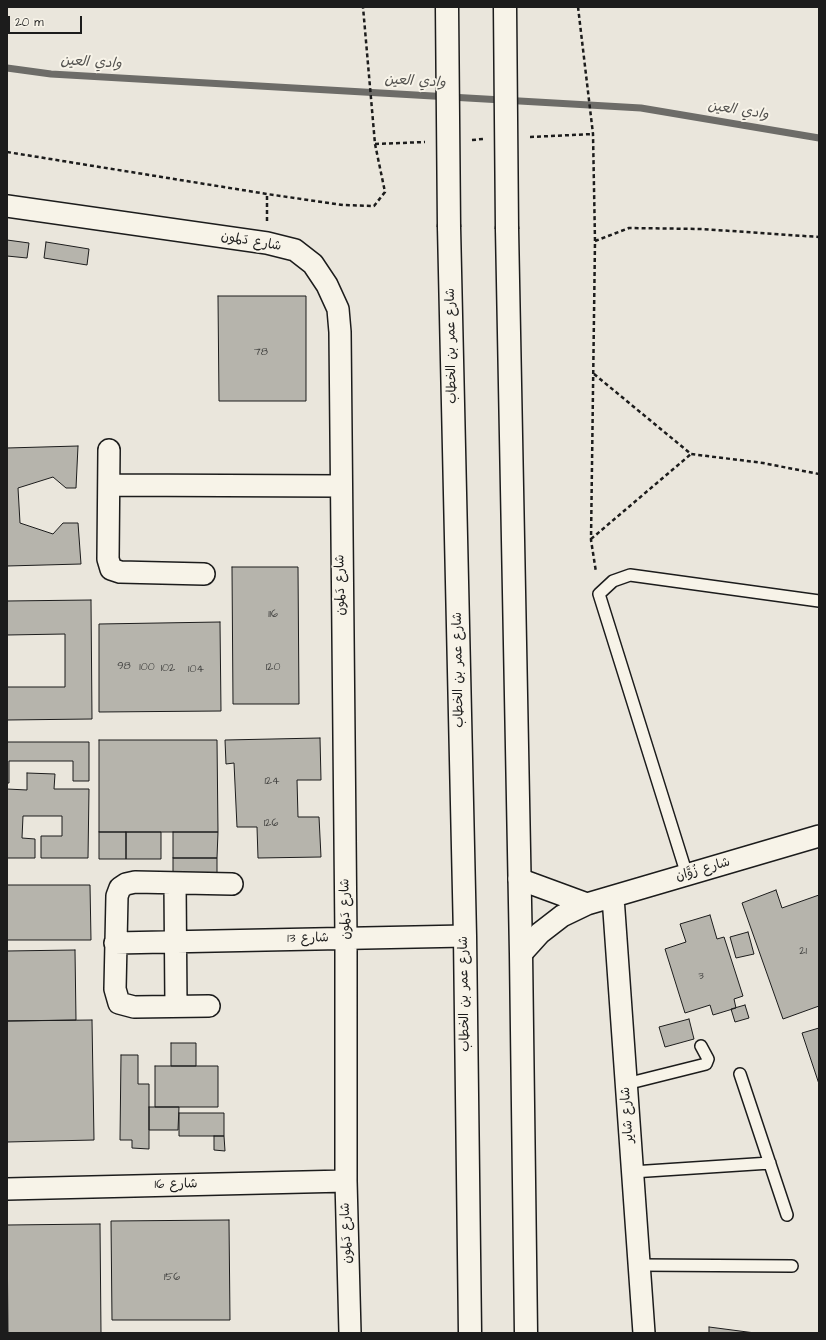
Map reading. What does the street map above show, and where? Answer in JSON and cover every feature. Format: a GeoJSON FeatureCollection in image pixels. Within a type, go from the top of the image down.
{"type":"FeatureCollection","features":[{"type":"Feature","properties":{"kind":"main road","name":"شارع عمر بن الخطاب"},"geometry":{"type":"LineString","coordinates":[[447,7],[449,227],[464,936],[470,1333]]}},
{"type":"Feature","properties":{"kind":"main road"},"geometry":{"type":"LineString","coordinates":[[505,7],[507,229],[521,954],[526,1333]]}},
{"type":"Feature","properties":{"kind":"street","name":"شارع دَلمون"},"geometry":{"type":"LineString","coordinates":[[7,206],[267,243],[295,250],[313,264],[327,285],[338,309],[340,332],[340,486],[346,938],[346,1181],[350,1333]]}},
{"type":"Feature","properties":{"kind":"street"},"geometry":{"type":"LineString","coordinates":[[109,450],[108,560],[111,568],[120,572],[204,574]]}},
{"type":"Feature","properties":{"kind":"street"},"geometry":{"type":"LineString","coordinates":[[109,485],[340,486]]}},
{"type":"Feature","properties":{"kind":"street","name":"شارع زُوَّان"},"geometry":{"type":"LineString","coordinates":[[521,954],[540,933],[562,916],[587,904],[819,836]]}},
{"type":"Feature","properties":{"kind":"street"},"geometry":{"type":"LineString","coordinates":[[519,879],[587,904]]}},
{"type":"Feature","properties":{"kind":"street"},"geometry":{"type":"LineString","coordinates":[[209,1006],[134,1006],[119,1003],[115,989],[115,905],[120,888],[126,884],[134,882],[232,884]]}},
{"type":"Feature","properties":{"kind":"street"},"geometry":{"type":"LineString","coordinates":[[175,883],[176,1006]]}},
{"type":"Feature","properties":{"kind":"street","name":"شارع شاير"},"geometry":{"type":"LineString","coordinates":[[612,897],[644,1333]]}},
{"type":"Feature","properties":{"kind":"street","name":"شارع 13"},"geometry":{"type":"LineString","coordinates":[[115,943],[464,936]]}},
{"type":"Feature","properties":{"kind":"street","name":"شارع 16"},"geometry":{"type":"LineString","coordinates":[[7,1189],[346,1181]]}},
{"type":"Feature","properties":{"kind":"lane"},"geometry":{"type":"LineString","coordinates":[[687,875],[599,594],[613,581],[630,575],[819,601]]}},
{"type":"Feature","properties":{"kind":"lane"},"geometry":{"type":"LineString","coordinates":[[626,1084],[706,1064],[706,1056],[701,1046]]}},
{"type":"Feature","properties":{"kind":"lane"},"geometry":{"type":"LineString","coordinates":[[740,1074],[787,1215]]}},
{"type":"Feature","properties":{"kind":"lane"},"geometry":{"type":"LineString","coordinates":[[632,1172],[770,1163]]}},
{"type":"Feature","properties":{"kind":"lane"},"geometry":{"type":"LineString","coordinates":[[639,1265],[792,1266]]}},
{"type":"Feature","properties":{"kind":"path"},"geometry":{"type":"LineString","coordinates":[[7,152],[297,199],[343,205],[374,206],[385,192],[375,144],[363,7]]}},
{"type":"Feature","properties":{"kind":"path"},"geometry":{"type":"LineString","coordinates":[[578,7],[593,134],[595,241],[591,540],[599,594]]}},
{"type":"Feature","properties":{"kind":"path"},"geometry":{"type":"LineString","coordinates":[[595,241],[629,228],[702,229],[819,237]]}},
{"type":"Feature","properties":{"kind":"path"},"geometry":{"type":"LineString","coordinates":[[593,373],[692,454],[763,463],[819,474]]}},
{"type":"Feature","properties":{"kind":"path"},"geometry":{"type":"LineString","coordinates":[[591,540],[692,454]]}},
{"type":"Feature","properties":{"kind":"building"},"geometry":{"type":"Polygon","coordinates":[[[7,240],[29,243],[27,258],[7,256],[7,240]]]}},
{"type":"Feature","properties":{"kind":"building"},"geometry":{"type":"Polygon","coordinates":[[[46,242],[89,249],[87,265],[44,258],[46,242]]]}},
{"type":"Feature","properties":{"kind":"building"},"geometry":{"type":"Polygon","coordinates":[[[218,296],[306,296],[306,401],[219,401],[218,296]]]}},
{"type":"Feature","properties":{"kind":"building"},"geometry":{"type":"Polygon","coordinates":[[[78,446],[76,488],[66,488],[53,477],[18,488],[20,523],[53,534],[63,523],[78,523],[81,564],[7,566],[7,448],[78,446]]]}},
{"type":"Feature","properties":{"kind":"building"},"geometry":{"type":"Polygon","coordinates":[[[232,567],[298,567],[299,704],[233,704],[232,567]]]}},
{"type":"Feature","properties":{"kind":"building"},"geometry":{"type":"Polygon","coordinates":[[[91,600],[92,719],[7,720],[7,687],[65,687],[65,634],[7,635],[7,601],[91,600]]]}},
{"type":"Feature","properties":{"kind":"building"},"geometry":{"type":"Polygon","coordinates":[[[220,622],[221,711],[99,712],[99,624],[220,622]]]}},
{"type":"Feature","properties":{"kind":"building"},"geometry":{"type":"Polygon","coordinates":[[[320,738],[321,780],[297,780],[298,817],[319,817],[321,857],[258,858],[257,827],[237,827],[234,763],[226,764],[225,740],[320,738]]]}},
{"type":"Feature","properties":{"kind":"building"},"geometry":{"type":"Polygon","coordinates":[[[99,740],[217,740],[218,832],[99,832],[99,740]]]}},
{"type":"Feature","properties":{"kind":"building"},"geometry":{"type":"Polygon","coordinates":[[[7,742],[89,742],[89,781],[73,781],[73,761],[9,761],[9,783],[7,783],[7,742]]]}},
{"type":"Feature","properties":{"kind":"building"},"geometry":{"type":"Polygon","coordinates":[[[27,773],[55,774],[54,789],[89,789],[88,858],[41,858],[41,836],[62,836],[62,816],[23,816],[22,838],[35,839],[35,858],[7,858],[7,789],[27,790],[27,773]]]}},
{"type":"Feature","properties":{"kind":"building"},"geometry":{"type":"Polygon","coordinates":[[[99,832],[126,832],[126,859],[99,859],[99,832]]]}},
{"type":"Feature","properties":{"kind":"building"},"geometry":{"type":"Polygon","coordinates":[[[126,832],[161,832],[161,859],[126,859],[126,832]]]}},
{"type":"Feature","properties":{"kind":"building"},"geometry":{"type":"Polygon","coordinates":[[[173,832],[218,832],[217,858],[173,858],[173,832]]]}},
{"type":"Feature","properties":{"kind":"building"},"geometry":{"type":"Polygon","coordinates":[[[173,858],[217,858],[217,882],[173,882],[173,858]]]}},
{"type":"Feature","properties":{"kind":"building"},"geometry":{"type":"Polygon","coordinates":[[[7,885],[90,885],[91,940],[7,940],[7,885]]]}},
{"type":"Feature","properties":{"kind":"building"},"geometry":{"type":"Polygon","coordinates":[[[776,890],[782,908],[819,895],[819,1006],[783,1019],[742,903],[776,890]]]}},
{"type":"Feature","properties":{"kind":"building"},"geometry":{"type":"Polygon","coordinates":[[[710,915],[717,939],[724,937],[743,996],[734,999],[736,1008],[713,1015],[710,1005],[685,1013],[665,949],[686,942],[680,924],[710,915]]]}},
{"type":"Feature","properties":{"kind":"building"},"geometry":{"type":"Polygon","coordinates":[[[748,932],[754,954],[736,958],[730,937],[748,932]]]}},
{"type":"Feature","properties":{"kind":"building"},"geometry":{"type":"Polygon","coordinates":[[[75,950],[76,1020],[7,1021],[7,951],[75,950]]]}},
{"type":"Feature","properties":{"kind":"building"},"geometry":{"type":"Polygon","coordinates":[[[745,1005],[749,1018],[735,1022],[731,1009],[745,1005]]]}},
{"type":"Feature","properties":{"kind":"building"},"geometry":{"type":"Polygon","coordinates":[[[689,1019],[694,1039],[665,1047],[659,1027],[689,1019]]]}},
{"type":"Feature","properties":{"kind":"building"},"geometry":{"type":"Polygon","coordinates":[[[92,1020],[94,1140],[7,1142],[7,1021],[92,1020]]]}},
{"type":"Feature","properties":{"kind":"building"},"geometry":{"type":"Polygon","coordinates":[[[819,1028],[819,1084],[802,1033],[819,1028]]]}},
{"type":"Feature","properties":{"kind":"building"},"geometry":{"type":"Polygon","coordinates":[[[171,1043],[196,1043],[196,1066],[171,1066],[171,1043]]]}},
{"type":"Feature","properties":{"kind":"building"},"geometry":{"type":"Polygon","coordinates":[[[121,1055],[138,1055],[138,1084],[149,1084],[149,1149],[132,1148],[132,1140],[120,1140],[121,1055]]]}},
{"type":"Feature","properties":{"kind":"building"},"geometry":{"type":"Polygon","coordinates":[[[155,1066],[218,1066],[218,1107],[155,1107],[155,1066]]]}},
{"type":"Feature","properties":{"kind":"building"},"geometry":{"type":"Polygon","coordinates":[[[149,1107],[179,1107],[178,1130],[149,1130],[149,1107]]]}},
{"type":"Feature","properties":{"kind":"building"},"geometry":{"type":"Polygon","coordinates":[[[179,1113],[224,1113],[224,1136],[179,1136],[179,1113]]]}},
{"type":"Feature","properties":{"kind":"building"},"geometry":{"type":"Polygon","coordinates":[[[214,1136],[224,1136],[225,1151],[214,1150],[214,1136]]]}},
{"type":"Feature","properties":{"kind":"building"},"geometry":{"type":"Polygon","coordinates":[[[229,1220],[230,1320],[112,1320],[111,1221],[229,1220]]]}},
{"type":"Feature","properties":{"kind":"building"},"geometry":{"type":"Polygon","coordinates":[[[100,1224],[101,1333],[8,1333],[7,1225],[100,1224]]]}},
{"type":"Feature","properties":{"kind":"building"},"geometry":{"type":"Polygon","coordinates":[[[709,1327],[755,1333],[709,1333],[709,1327]]]}},
{"type":"Feature","properties":{"kind":"waterway","name":"وادي العين"},"geometry":{"type":"LineString","coordinates":[[7,68],[51,74],[641,108],[819,138]]}}]}
